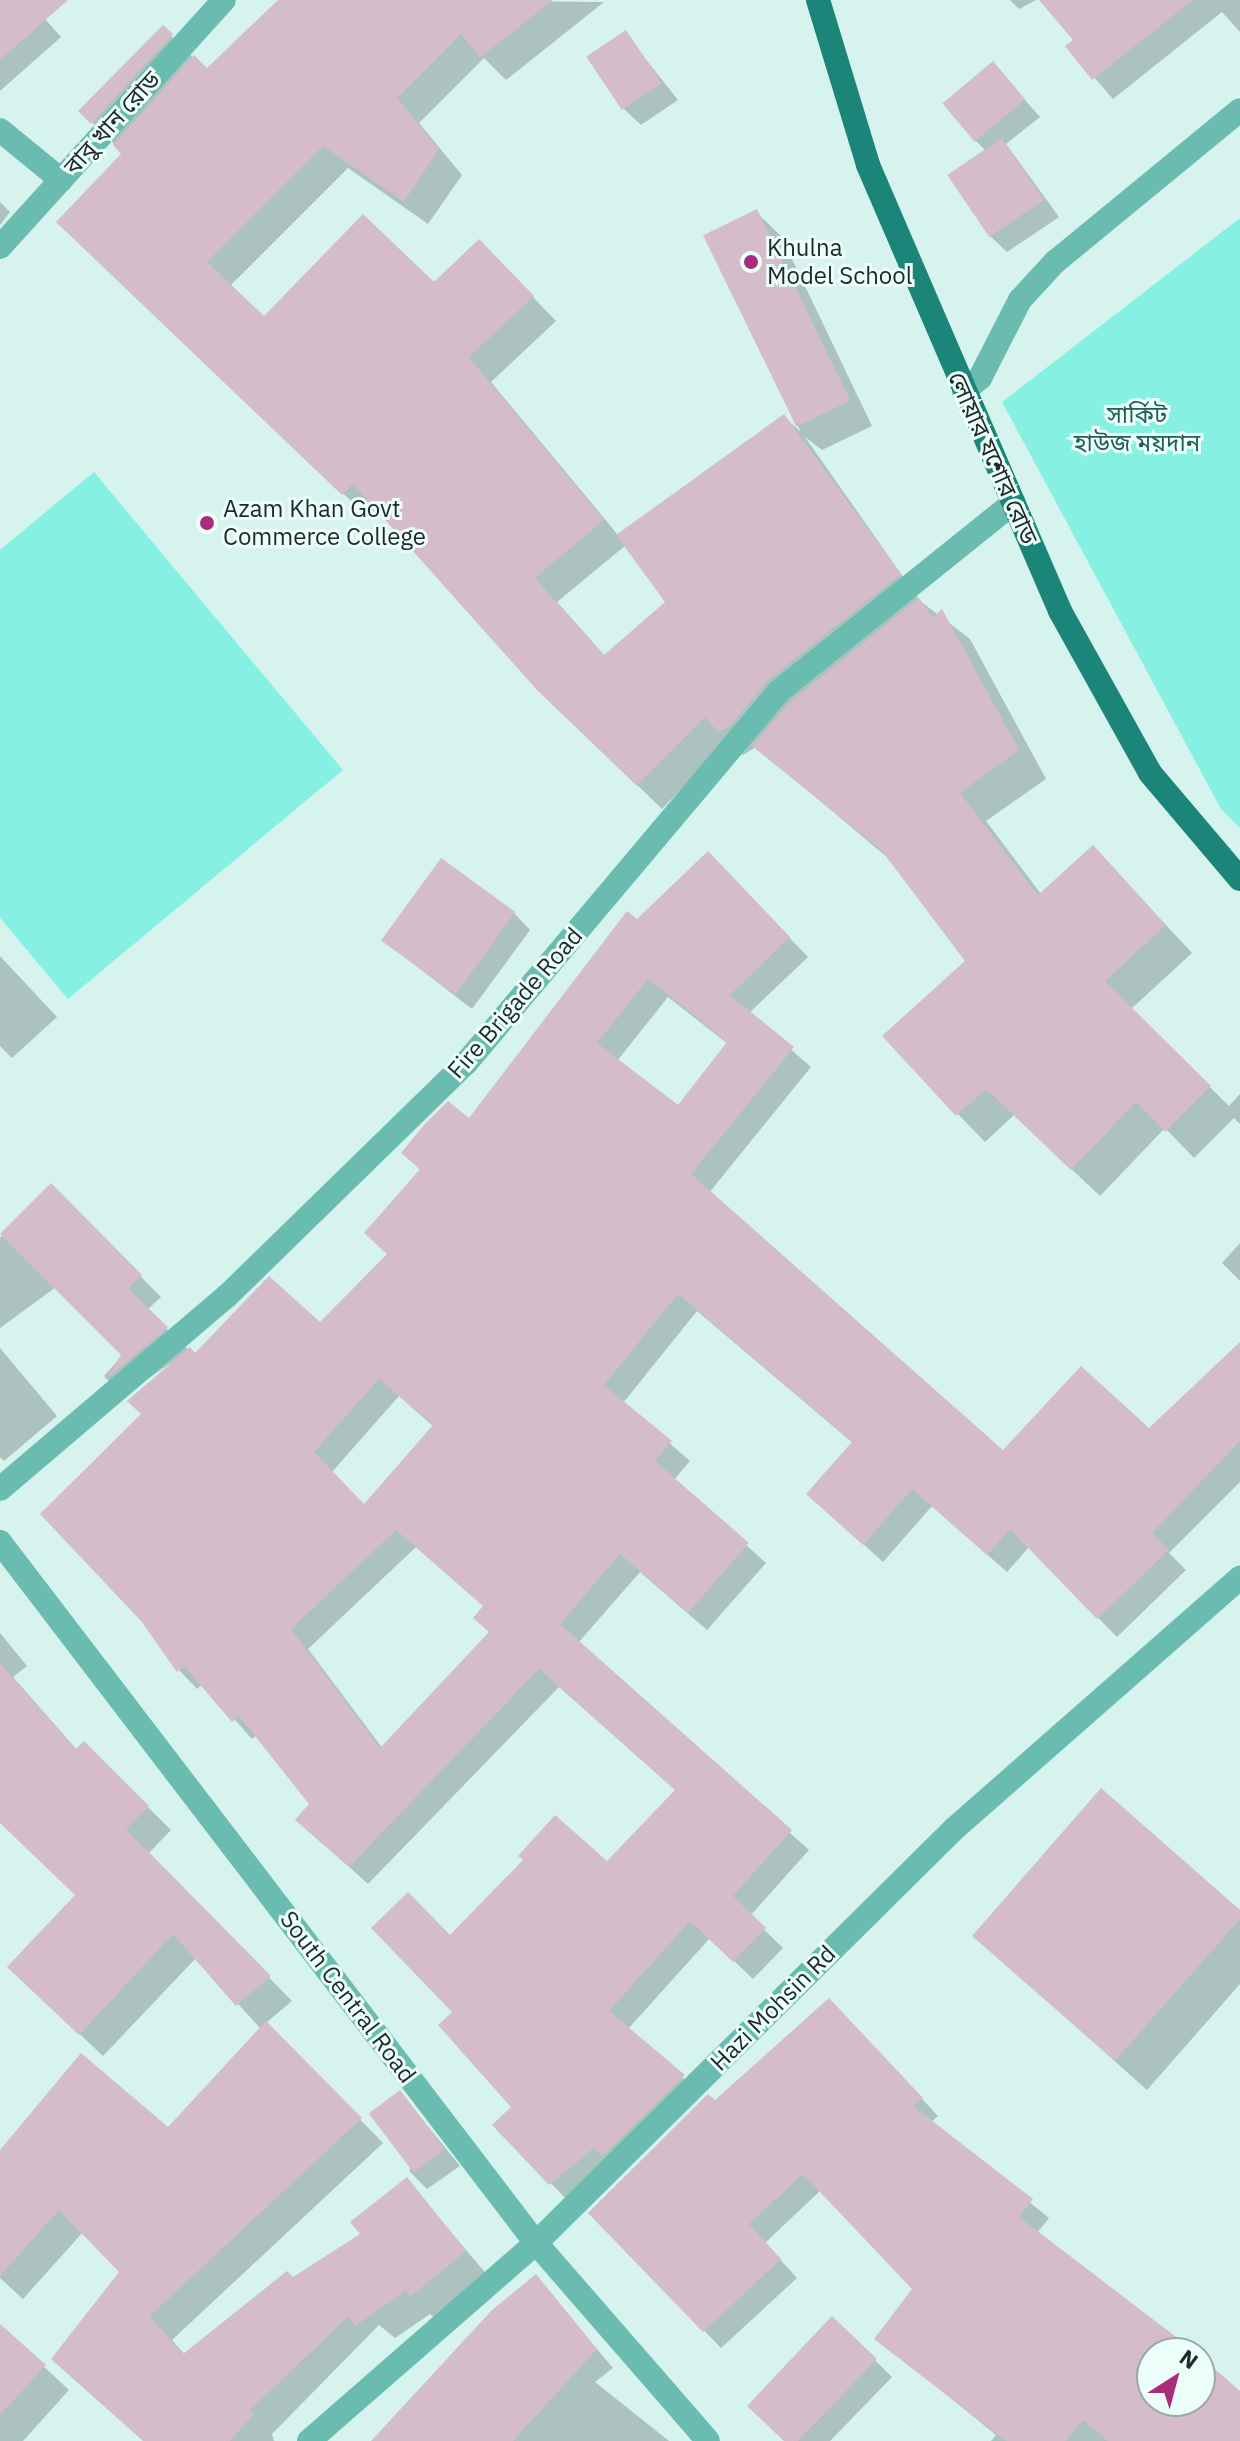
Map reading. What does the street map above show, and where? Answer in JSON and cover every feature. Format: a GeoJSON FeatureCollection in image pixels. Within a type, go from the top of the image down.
{"type":"FeatureCollection","features":[{"type":"Feature","properties":{"kind":"main road","name":"লোয়ার যশোর রোড"},"geometry":{"type":"LineString","coordinates":[[818,0],[868,165],[1060,611],[1150,773],[1240,879]]}},
{"type":"Feature","properties":{"kind":"street","name":"বাবু খান রোড"},"geometry":{"type":"LineString","coordinates":[[0,247],[224,0]]}},
{"type":"Feature","properties":{"kind":"street"},"geometry":{"type":"LineString","coordinates":[[964,391],[980,378],[1020,300],[1055,262],[1240,110]]}},
{"type":"Feature","properties":{"kind":"street"},"geometry":{"type":"LineString","coordinates":[[0,130],[61,180]]}},
{"type":"Feature","properties":{"kind":"street","name":"Fire Brigade Road"},"geometry":{"type":"LineString","coordinates":[[0,1489],[227,1296],[466,1063],[778,692],[1013,503]]}},
{"type":"Feature","properties":{"kind":"street","name":"South Central Road"},"geometry":{"type":"LineString","coordinates":[[0,1542],[536,2243],[708,2441]]}},
{"type":"Feature","properties":{"kind":"street","name":"Hazi Mohsin Rd"},"geometry":{"type":"LineString","coordinates":[[309,2441],[536,2243],[954,1829],[1240,1578]]}},
{"type":"Feature","properties":{"kind":"green space","name":"সার্কিট হাউজ ময়দান"},"geometry":{"type":"Polygon","coordinates":[[[1240,218],[1240,828],[1221,809],[1002,402],[1240,218]]]}},
{"type":"Feature","properties":{"kind":"green space","name":"Azam Khan Govt Commerce College"},"geometry":{"type":"Polygon","coordinates":[[[94,472],[343,770],[68,999],[0,918],[0,550],[94,472]]]}},
{"type":"Feature","properties":{"kind":"building"},"geometry":{"type":"Polygon","coordinates":[[[0,0],[68,0],[0,60],[0,0]]]}},
{"type":"Feature","properties":{"kind":"building"},"geometry":{"type":"Polygon","coordinates":[[[278,0],[553,0],[480,58],[461,34],[397,98],[439,149],[404,202],[323,146],[207,262],[264,316],[363,214],[434,282],[479,239],[534,296],[469,357],[604,520],[535,578],[604,655],[665,602],[616,535],[784,414],[901,574],[768,680],[729,727],[718,732],[705,717],[637,786],[538,691],[353,484],[342,495],[56,222],[121,154],[113,145],[194,55],[207,68],[278,0]]]}},
{"type":"Feature","properties":{"kind":"building"},"geometry":{"type":"Polygon","coordinates":[[[1039,0],[1193,0],[1092,80],[1065,46],[1073,40],[1039,0]]]}},
{"type":"Feature","properties":{"kind":"building"},"geometry":{"type":"Polygon","coordinates":[[[163,25],[173,34],[91,124],[78,111],[163,25]]]}},
{"type":"Feature","properties":{"kind":"building"},"geometry":{"type":"Polygon","coordinates":[[[626,30],[662,83],[622,110],[586,57],[626,30]]]}},
{"type":"Feature","properties":{"kind":"building"},"geometry":{"type":"Polygon","coordinates":[[[993,61],[1025,99],[975,142],[942,103],[993,61]]]}},
{"type":"Feature","properties":{"kind":"building"},"geometry":{"type":"Polygon","coordinates":[[[1002,138],[1044,200],[989,237],[947,175],[1002,138]]]}},
{"type":"Feature","properties":{"kind":"building"},"geometry":{"type":"Polygon","coordinates":[[[757,209],[850,400],[796,427],[703,235],[757,209]]]}},
{"type":"Feature","properties":{"kind":"building"},"geometry":{"type":"Polygon","coordinates":[[[919,598],[933,617],[942,609],[1019,750],[960,793],[1038,895],[1093,845],[1166,925],[1105,981],[1211,1086],[1165,1132],[1136,1102],[1071,1170],[986,1089],[956,1116],[882,1036],[965,961],[882,851],[752,746],[789,703],[919,598]]]}},
{"type":"Feature","properties":{"kind":"building"},"geometry":{"type":"Polygon","coordinates":[[[708,851],[790,937],[730,995],[794,1047],[691,1174],[1003,1450],[1081,1366],[1149,1428],[1240,1342],[1240,1441],[1152,1533],[1169,1550],[1097,1619],[1010,1529],[987,1555],[912,1489],[863,1545],[806,1494],[852,1442],[678,1294],[604,1385],[672,1441],[655,1461],[749,1543],[688,1613],[620,1554],[560,1624],[792,1830],[733,1896],[766,1928],[733,1962],[690,1921],[609,2011],[685,2075],[602,2156],[594,2148],[549,2185],[492,2125],[511,2107],[438,2025],[452,2012],[371,1928],[408,1892],[450,1935],[523,1860],[518,1856],[555,1815],[607,1861],[675,1790],[539,1669],[349,1867],[295,1820],[309,1804],[239,1716],[232,1722],[184,1666],[177,1672],[141,1621],[40,1514],[141,1414],[127,1401],[190,1347],[195,1353],[269,1276],[320,1322],[387,1254],[364,1233],[420,1169],[401,1153],[448,1101],[469,1118],[627,911],[637,919],[708,851]],[[648,979],[597,1043],[678,1105],[727,1042],[648,979]],[[379,1379],[314,1452],[364,1504],[433,1425],[379,1379]],[[396,1530],[291,1629],[380,1748],[489,1632],[473,1618],[483,1606],[396,1530]]]}},
{"type":"Feature","properties":{"kind":"building"},"geometry":{"type":"Polygon","coordinates":[[[441,858],[515,912],[455,995],[381,941],[441,858]]]}},
{"type":"Feature","properties":{"kind":"building"},"geometry":{"type":"Polygon","coordinates":[[[51,1183],[142,1275],[128,1289],[168,1327],[105,1380],[121,1355],[0,1234],[51,1183]]]}},
{"type":"Feature","properties":{"kind":"building"},"geometry":{"type":"Polygon","coordinates":[[[0,1663],[76,1749],[84,1741],[149,1806],[126,1829],[271,1976],[236,2006],[173,1934],[79,2035],[7,1967],[75,1895],[0,1823],[0,1663]]]}},
{"type":"Feature","properties":{"kind":"building"},"geometry":{"type":"Polygon","coordinates":[[[1101,1788],[1240,1910],[1240,1919],[1115,2061],[972,1936],[1101,1788]]]}},
{"type":"Feature","properties":{"kind":"building"},"geometry":{"type":"Polygon","coordinates":[[[829,1998],[923,2098],[913,2106],[1033,2199],[1019,2217],[1176,2337],[1136,2337],[1136,2417],[1216,2417],[1216,2370],[1240,2391],[1240,2441],[1108,2441],[1083,2420],[1066,2441],[1006,2441],[874,2339],[912,2289],[803,2174],[749,2224],[781,2259],[703,2332],[588,2213],[708,2094],[715,2100],[829,1998]]]}},
{"type":"Feature","properties":{"kind":"building"},"geometry":{"type":"Polygon","coordinates":[[[266,2021],[362,2118],[150,2316],[183,2354],[287,2271],[293,2277],[360,2234],[350,2222],[407,2177],[466,2251],[410,2297],[406,2291],[355,2326],[349,2316],[250,2410],[254,2414],[230,2441],[143,2441],[51,2359],[119,2272],[59,2210],[0,2276],[0,2150],[81,2053],[168,2127],[266,2021]]]}},
{"type":"Feature","properties":{"kind":"building"},"geometry":{"type":"Polygon","coordinates":[[[400,2090],[445,2149],[413,2173],[369,2113],[400,2090]]]}},
{"type":"Feature","properties":{"kind":"building"},"geometry":{"type":"Polygon","coordinates":[[[536,2274],[597,2349],[513,2441],[371,2441],[492,2310],[536,2274]]]}},
{"type":"Feature","properties":{"kind":"building"},"geometry":{"type":"Polygon","coordinates":[[[832,2316],[877,2359],[798,2441],[784,2441],[747,2406],[832,2316]]]}},
{"type":"Feature","properties":{"kind":"building"},"geometry":{"type":"Polygon","coordinates":[[[0,2324],[46,2365],[0,2415],[0,2324]]]}},
{"type":"Feature","properties":{"kind":"place","name":"Khulna Model School"},"geometry":{"type":"Point","coordinates":[751,262]}},
{"type":"Feature","properties":{"kind":"place","name":"Azam Khan Govt Commerce College"},"geometry":{"type":"Point","coordinates":[207,523]}}]}
